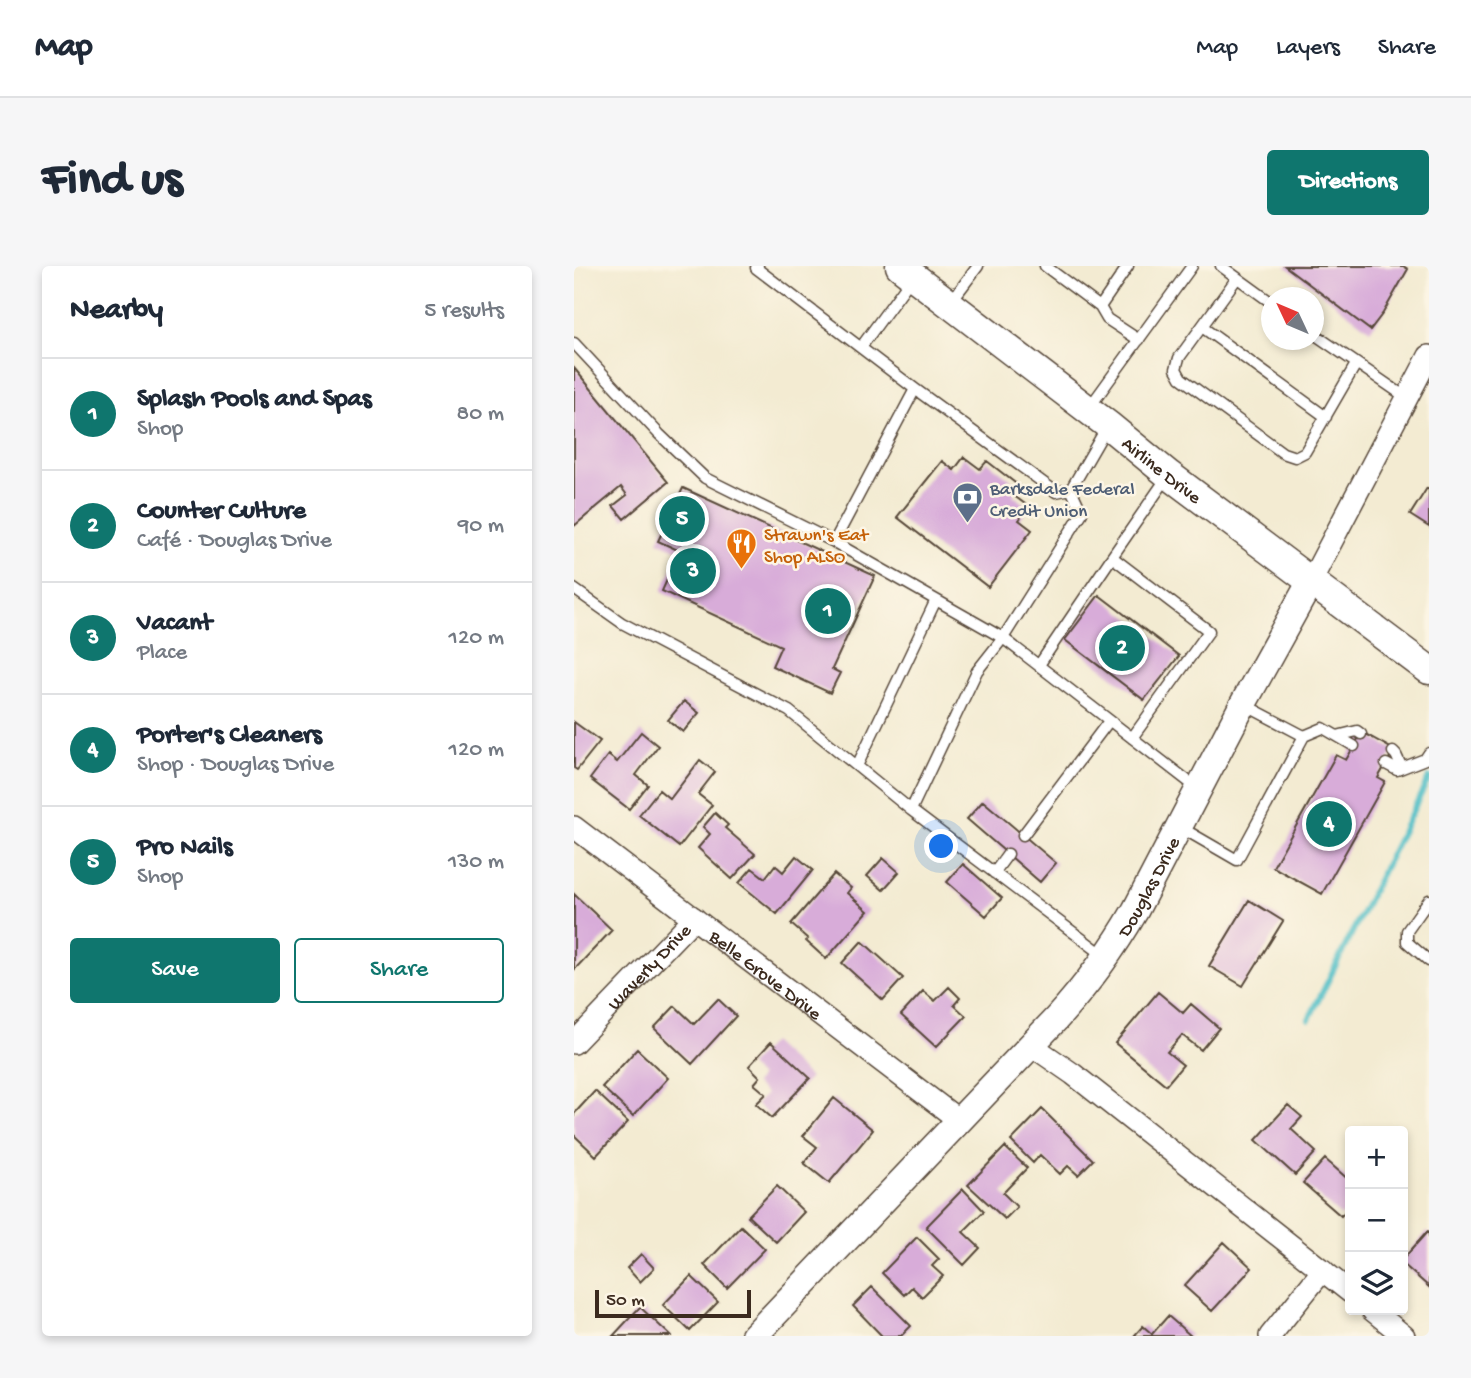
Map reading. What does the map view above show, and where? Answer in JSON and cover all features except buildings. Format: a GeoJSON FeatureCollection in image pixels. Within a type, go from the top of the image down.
{"type":"FeatureCollection","features":[{"type":"Feature","properties":{"kind":"main road","name":"Airline Drive"},"geometry":{"type":"LineString","coordinates":[[907,271],[1169,475],[1429,670]]}},
{"type":"Feature","properties":{"kind":"street","name":"Douglas Drive"},"geometry":{"type":"LineString","coordinates":[[754,1336],[1075,998],[1106,957],[1135,911],[1429,356]]}},
{"type":"Feature","properties":{"kind":"street","name":"Belle Grove Drive"},"geometry":{"type":"LineString","coordinates":[[574,827],[960,1121]]}},
{"type":"Feature","properties":{"kind":"street","name":"Waverly Drive"},"geometry":{"type":"LineString","coordinates":[[574,1043],[694,918]]}},
{"type":"Feature","properties":{"kind":"street"},"geometry":{"type":"LineString","coordinates":[[1031,1045],[1073,1074],[1345,1288]]}},
{"type":"Feature","properties":{"kind":"street"},"geometry":{"type":"LineString","coordinates":[[1270,1336],[1323,1270]]}},
{"type":"Feature","properties":{"kind":"street"},"geometry":{"type":"LineString","coordinates":[[1378,1315],[1404,1336]]}},
{"type":"Feature","properties":{"kind":"lane"},"geometry":{"type":"LineString","coordinates":[[949,304],[978,266]]}},
{"type":"Feature","properties":{"kind":"lane"},"geometry":{"type":"LineString","coordinates":[[1100,307],[1128,266]]}},
{"type":"Feature","properties":{"kind":"lane"},"geometry":{"type":"LineString","coordinates":[[911,810],[977,671],[1003,638],[1082,513],[1071,489],[1098,418],[1139,340],[1192,266]]}},
{"type":"Feature","properties":{"kind":"lane"},"geometry":{"type":"LineString","coordinates":[[1221,266],[1261,295]]}},
{"type":"Feature","properties":{"kind":"lane"},"geometry":{"type":"LineString","coordinates":[[756,267],[915,389],[1056,492],[1071,489]]}},
{"type":"Feature","properties":{"kind":"lane"},"geometry":{"type":"LineString","coordinates":[[1048,267],[1100,307],[1107,319],[1139,340]]}},
{"type":"Feature","properties":{"kind":"lane"},"geometry":{"type":"LineString","coordinates":[[861,347],[907,271]]}},
{"type":"Feature","properties":{"kind":"lane"},"geometry":{"type":"LineString","coordinates":[[1237,278],[1179,358],[1176,369],[1181,378],[1283,453],[1296,457],[1305,452],[1356,364]]}},
{"type":"Feature","properties":{"kind":"lane"},"geometry":{"type":"LineString","coordinates":[[1202,327],[1326,416]]}},
{"type":"Feature","properties":{"kind":"lane"},"geometry":{"type":"LineString","coordinates":[[1324,341],[1407,398]]}},
{"type":"Feature","properties":{"kind":"lane"},"geometry":{"type":"LineString","coordinates":[[574,343],[642,417],[705,478],[834,542],[1003,638],[1200,790]]}},
{"type":"Feature","properties":{"kind":"lane"},"geometry":{"type":"LineString","coordinates":[[834,542],[915,389]]}},
{"type":"Feature","properties":{"kind":"lane"},"geometry":{"type":"LineString","coordinates":[[1039,665],[1169,475]]}},
{"type":"Feature","properties":{"kind":"lane"},"geometry":{"type":"LineString","coordinates":[[1112,557],[1209,631],[1132,738]]}},
{"type":"Feature","properties":{"kind":"lane"},"geometry":{"type":"LineString","coordinates":[[574,589],[622,624],[789,711],[911,810],[1106,957]]}},
{"type":"Feature","properties":{"kind":"lane"},"geometry":{"type":"LineString","coordinates":[[857,766],[936,600]]}},
{"type":"Feature","properties":{"kind":"lane"},"geometry":{"type":"LineString","coordinates":[[1243,704],[1304,736]]}},
{"type":"Feature","properties":{"kind":"lane"},"geometry":{"type":"LineString","coordinates":[[1023,835],[1109,721]]}},
{"type":"Feature","properties":{"kind":"lane"},"geometry":{"type":"LineString","coordinates":[[1180,827],[1237,860],[1304,736],[1323,728],[1354,746]]}},
{"type":"Feature","properties":{"kind":"lane"},"geometry":{"type":"LineString","coordinates":[[1337,736],[1357,731],[1361,734]]}},
{"type":"Feature","properties":{"kind":"lane"},"geometry":{"type":"LineString","coordinates":[[1393,752],[1402,768]]}},
{"type":"Feature","properties":{"kind":"lane"},"geometry":{"type":"LineString","coordinates":[[1386,764],[1397,770],[1424,759],[1429,753]]}},
{"type":"Feature","properties":{"kind":"lane"},"geometry":{"type":"LineString","coordinates":[[994,873],[1008,854]]}},
{"type":"Feature","properties":{"kind":"lane"},"geometry":{"type":"LineString","coordinates":[[1429,900],[1407,931],[1407,942],[1429,961]]}},
{"type":"Feature","properties":{"kind":"waterway"},"geometry":{"type":"LineString","coordinates":[[1309,1019],[1429,778]]}},
{"type":"Feature","properties":{"kind":"place","name":"Pro Nails"},"geometry":{"type":"Point","coordinates":[682,519]}},
{"type":"Feature","properties":{"kind":"place","name":"Barksdale Federal Credit Union"},"geometry":{"type":"Point","coordinates":[967,525]}},
{"type":"Feature","properties":{"kind":"place","name":"Vacant"},"geometry":{"type":"Point","coordinates":[693,571]}},
{"type":"Feature","properties":{"kind":"place","name":"Strawn's Eat Shop ALSO"},"geometry":{"type":"Point","coordinates":[741,571]}},
{"type":"Feature","properties":{"kind":"place","name":"Splash Pools and Spas"},"geometry":{"type":"Point","coordinates":[828,611]}},
{"type":"Feature","properties":{"kind":"place","name":"Counter Culture"},"geometry":{"type":"Point","coordinates":[1122,648]}},
{"type":"Feature","properties":{"kind":"place","name":"Porter's Cleaners"},"geometry":{"type":"Point","coordinates":[1329,824]}}]}
